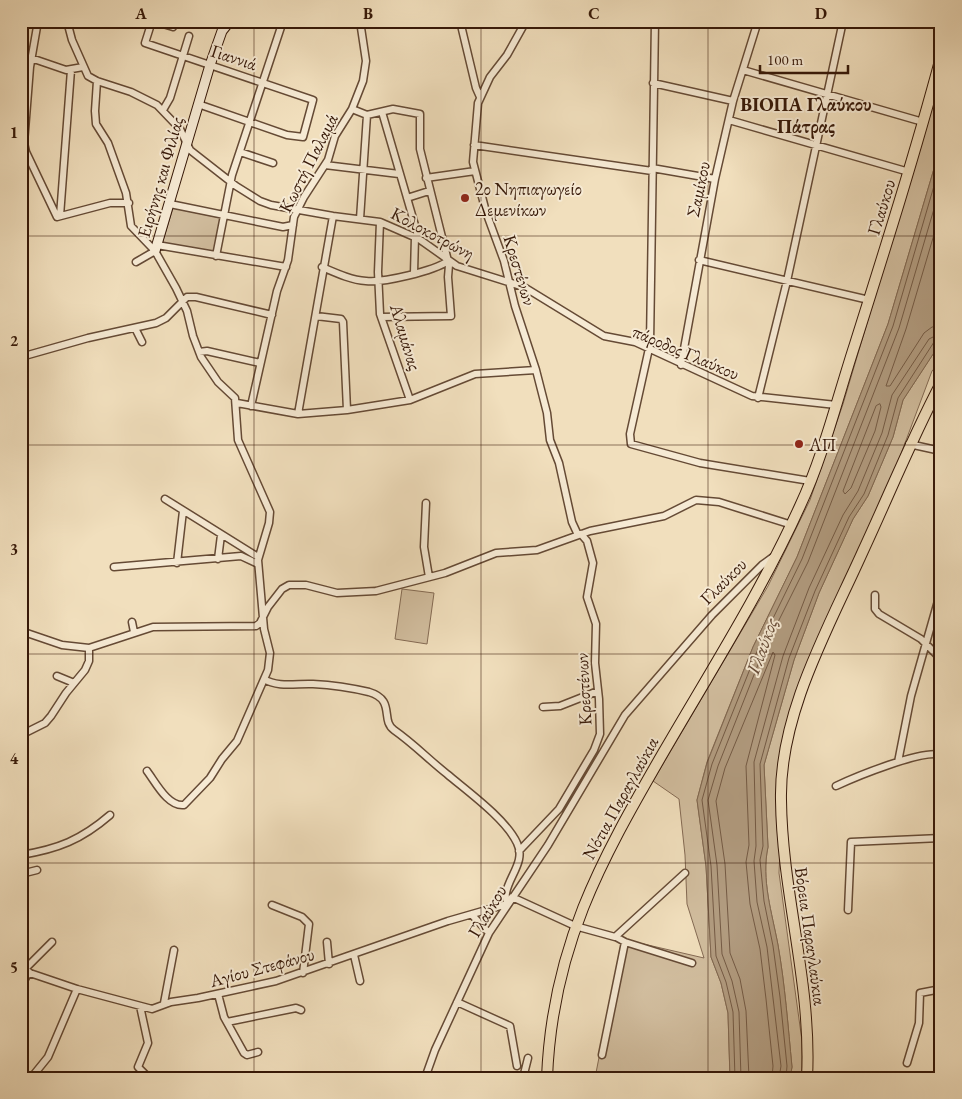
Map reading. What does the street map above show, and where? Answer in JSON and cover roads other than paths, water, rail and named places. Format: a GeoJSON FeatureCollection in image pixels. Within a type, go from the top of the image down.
{"type":"FeatureCollection","features":[{"type":"Feature","properties":{"kind":"main road","name":"Γλαύκου"},"geometry":{"type":"LineString","coordinates":[[776,555],[792,525],[810,481],[836,405],[909,172],[941,57]]}},
{"type":"Feature","properties":{"kind":"main road","name":"Βόρεια Παραγλαύκια"},"geometry":{"type":"LineString","coordinates":[[807,1078],[807,1017],[785,874],[780,800],[787,743],[798,702],[823,637],[910,444],[941,383]]}},
{"type":"Feature","properties":{"kind":"main road","name":"Νότια Παραγλαύκια"},"geometry":{"type":"LineString","coordinates":[[547,1078],[559,985],[575,926],[591,886],[624,822],[776,555]]}},
{"type":"Feature","properties":{"kind":"street"},"geometry":{"type":"LineString","coordinates":[[38,21],[32,58],[24,147],[59,217]]}},
{"type":"Feature","properties":{"kind":"street"},"geometry":{"type":"LineString","coordinates":[[67,21],[83,67],[87,75],[97,82],[96,124],[108,143],[129,202],[131,226],[156,248],[286,266]]}},
{"type":"Feature","properties":{"kind":"street"},"geometry":{"type":"LineString","coordinates":[[153,21],[173,27]]}},
{"type":"Feature","properties":{"kind":"street","name":"Γιαννιά"},"geometry":{"type":"LineString","coordinates":[[153,21],[145,43],[313,100],[303,137],[287,135],[251,122]]}},
{"type":"Feature","properties":{"kind":"street","name":"Ειρήνης και Φιλίας"},"geometry":{"type":"LineString","coordinates":[[230,21],[222,31],[210,66],[156,248],[182,301],[199,352],[218,382],[234,396],[237,403]]}},
{"type":"Feature","properties":{"kind":"street"},"geometry":{"type":"LineString","coordinates":[[216,256],[230,182],[283,21]]}},
{"type":"Feature","properties":{"kind":"street","name":"Κωστή Παλαμά"},"geometry":{"type":"LineString","coordinates":[[251,406],[272,315],[286,266],[293,225],[298,209],[325,164],[335,136],[352,109],[366,66],[360,21]]}},
{"type":"Feature","properties":{"kind":"street"},"geometry":{"type":"LineString","coordinates":[[460,21],[476,88],[480,97]]}},
{"type":"Feature","properties":{"kind":"street","name":"Κρεστένων"},"geometry":{"type":"LineString","coordinates":[[519,851],[559,809],[594,750],[600,734],[595,663],[596,624],[587,598],[593,572],[592,559],[587,540],[580,534],[572,522],[559,463],[550,440],[545,406],[536,370],[475,171],[474,145],[480,97],[490,77],[507,55],[526,21]]}},
{"type":"Feature","properties":{"kind":"street"},"geometry":{"type":"LineString","coordinates":[[655,21],[649,350],[630,434],[631,444],[700,463],[810,481]]}},
{"type":"Feature","properties":{"kind":"street","name":"Σαμίκου"},"geometry":{"type":"LineString","coordinates":[[681,365],[715,179],[733,102],[758,21]]}},
{"type":"Feature","properties":{"kind":"street"},"geometry":{"type":"LineString","coordinates":[[758,398],[787,281],[843,21]]}},
{"type":"Feature","properties":{"kind":"street"},"geometry":{"type":"LineString","coordinates":[[163,110],[170,98],[189,36]]}},
{"type":"Feature","properties":{"kind":"street"},"geometry":{"type":"LineString","coordinates":[[32,58],[71,70],[83,67]]}},
{"type":"Feature","properties":{"kind":"street"},"geometry":{"type":"LineString","coordinates":[[59,217],[71,70]]}},
{"type":"Feature","properties":{"kind":"street"},"geometry":{"type":"LineString","coordinates":[[743,70],[923,122]]}},
{"type":"Feature","properties":{"kind":"street","name":"Κολοκοτρώνη"},"geometry":{"type":"LineString","coordinates":[[97,82],[137,94],[163,110],[182,131],[186,143],[192,152],[230,182],[264,203],[333,216],[380,222],[417,238],[448,261],[465,269],[509,281]]}},
{"type":"Feature","properties":{"kind":"street"},"geometry":{"type":"LineString","coordinates":[[653,83],[733,102]]}},
{"type":"Feature","properties":{"kind":"street"},"geometry":{"type":"LineString","coordinates":[[198,104],[251,122]]}},
{"type":"Feature","properties":{"kind":"street"},"geometry":{"type":"LineString","coordinates":[[352,109],[367,115],[393,109],[420,114],[420,146],[426,178],[448,261],[451,316],[381,318]]}},
{"type":"Feature","properties":{"kind":"street"},"geometry":{"type":"LineString","coordinates":[[382,112],[417,238],[414,273]]}},
{"type":"Feature","properties":{"kind":"street"},"geometry":{"type":"LineString","coordinates":[[360,219],[367,115]]}},
{"type":"Feature","properties":{"kind":"street"},"geometry":{"type":"LineString","coordinates":[[729,120],[909,172]]}},
{"type":"Feature","properties":{"kind":"street"},"geometry":{"type":"LineString","coordinates":[[474,145],[715,179]]}},
{"type":"Feature","properties":{"kind":"street"},"geometry":{"type":"LineString","coordinates":[[240,152],[272,163]]}},
{"type":"Feature","properties":{"kind":"street"},"geometry":{"type":"LineString","coordinates":[[325,164],[399,174]]}},
{"type":"Feature","properties":{"kind":"street"},"geometry":{"type":"LineString","coordinates":[[426,178],[475,171]]}},
{"type":"Feature","properties":{"kind":"street"},"geometry":{"type":"LineString","coordinates":[[407,198],[429,190]]}},
{"type":"Feature","properties":{"kind":"street"},"geometry":{"type":"LineString","coordinates":[[59,217],[110,203],[129,202]]}},
{"type":"Feature","properties":{"kind":"street"},"geometry":{"type":"LineString","coordinates":[[170,204],[283,227],[293,225]]}},
{"type":"Feature","properties":{"kind":"street"},"geometry":{"type":"LineString","coordinates":[[298,414],[316,316],[322,267],[333,216]]}},
{"type":"Feature","properties":{"kind":"street","name":"Αλαμάνας"},"geometry":{"type":"LineString","coordinates":[[380,222],[378,280],[381,318],[410,400]]}},
{"type":"Feature","properties":{"kind":"street"},"geometry":{"type":"LineString","coordinates":[[136,262],[156,248]]}},
{"type":"Feature","properties":{"kind":"street"},"geometry":{"type":"LineString","coordinates":[[699,260],[869,300]]}},
{"type":"Feature","properties":{"kind":"street"},"geometry":{"type":"LineString","coordinates":[[322,267],[357,280],[378,280],[437,267],[448,261]]}},
{"type":"Feature","properties":{"kind":"street","name":"πάροδος Γλαύκου"},"geometry":{"type":"LineString","coordinates":[[509,281],[530,290],[604,336],[635,342],[681,365],[758,398],[836,405]]}},
{"type":"Feature","properties":{"kind":"street"},"geometry":{"type":"LineString","coordinates":[[21,357],[162,320],[186,298],[196,297],[272,315]]}},
{"type":"Feature","properties":{"kind":"street"},"geometry":{"type":"LineString","coordinates":[[316,316],[341,319],[343,322],[347,410]]}},
{"type":"Feature","properties":{"kind":"street"},"geometry":{"type":"LineString","coordinates":[[135,328],[142,342]]}},
{"type":"Feature","properties":{"kind":"street"},"geometry":{"type":"LineString","coordinates":[[199,352],[207,351],[260,364]]}},
{"type":"Feature","properties":{"kind":"street"},"geometry":{"type":"LineString","coordinates":[[147,771],[174,804],[187,804],[210,778],[222,759],[237,741],[268,670],[270,656],[263,616],[258,561],[269,526],[270,512],[238,440],[237,403],[298,414],[347,410],[410,400],[475,374],[536,370]]}},
{"type":"Feature","properties":{"kind":"street"},"geometry":{"type":"LineString","coordinates":[[910,444],[941,451]]}},
{"type":"Feature","properties":{"kind":"street"},"geometry":{"type":"LineString","coordinates":[[21,630],[62,644],[89,648],[134,632],[156,627],[253,626],[260,624],[263,616],[281,590],[289,585],[306,585],[334,593],[364,592],[451,571],[496,554],[534,550],[580,534],[664,516],[699,499],[719,502],[792,525]]}},
{"type":"Feature","properties":{"kind":"street"},"geometry":{"type":"LineString","coordinates":[[165,500],[258,561]]}},
{"type":"Feature","properties":{"kind":"street"},"geometry":{"type":"LineString","coordinates":[[426,503],[424,547],[429,577]]}},
{"type":"Feature","properties":{"kind":"street"},"geometry":{"type":"LineString","coordinates":[[177,563],[183,511]]}},
{"type":"Feature","properties":{"kind":"street"},"geometry":{"type":"LineString","coordinates":[[218,559],[221,535]]}},
{"type":"Feature","properties":{"kind":"street","name":"Γλαύκου"},"geometry":{"type":"LineString","coordinates":[[425,1078],[488,933],[548,845],[631,706],[712,616],[762,565],[776,555]]}},
{"type":"Feature","properties":{"kind":"street"},"geometry":{"type":"LineString","coordinates":[[114,567],[242,556],[258,561]]}},
{"type":"Feature","properties":{"kind":"street"},"geometry":{"type":"LineString","coordinates":[[875,596],[875,607],[878,613],[924,643],[941,659]]}},
{"type":"Feature","properties":{"kind":"street"},"geometry":{"type":"LineString","coordinates":[[898,762],[924,643],[938,601]]}},
{"type":"Feature","properties":{"kind":"street"},"geometry":{"type":"LineString","coordinates":[[132,622],[134,632]]}},
{"type":"Feature","properties":{"kind":"street"},"geometry":{"type":"LineString","coordinates":[[932,622],[941,624]]}},
{"type":"Feature","properties":{"kind":"street"},"geometry":{"type":"LineString","coordinates":[[21,735],[45,723],[88,664],[89,648]]}},
{"type":"Feature","properties":{"kind":"street"},"geometry":{"type":"LineString","coordinates":[[57,676],[74,683]]}},
{"type":"Feature","properties":{"kind":"street"},"geometry":{"type":"LineString","coordinates":[[264,679],[273,683],[313,684],[362,691],[379,697],[387,708],[390,727],[419,748],[480,801],[517,841],[519,862],[506,892],[507,904]]}},
{"type":"Feature","properties":{"kind":"street"},"geometry":{"type":"LineString","coordinates":[[543,707],[560,706],[598,691]]}},
{"type":"Feature","properties":{"kind":"street"},"geometry":{"type":"LineString","coordinates":[[836,786],[898,762],[934,753],[941,755]]}},
{"type":"Feature","properties":{"kind":"street"},"geometry":{"type":"LineString","coordinates":[[21,855],[46,851],[80,838],[110,815]]}},
{"type":"Feature","properties":{"kind":"street"},"geometry":{"type":"LineString","coordinates":[[848,910],[851,842],[941,838]]}},
{"type":"Feature","properties":{"kind":"street"},"geometry":{"type":"LineString","coordinates":[[21,874],[37,870]]}},
{"type":"Feature","properties":{"kind":"street"},"geometry":{"type":"LineString","coordinates":[[616,937],[685,873]]}},
{"type":"Feature","properties":{"kind":"street"},"geometry":{"type":"LineString","coordinates":[[512,897],[575,926],[616,937],[625,942],[692,963]]}},
{"type":"Feature","properties":{"kind":"street","name":"Αγίου Στεφάνου"},"geometry":{"type":"LineString","coordinates":[[24,971],[77,989],[152,1009],[164,1004],[218,994],[303,973],[507,904]]}},
{"type":"Feature","properties":{"kind":"street"},"geometry":{"type":"LineString","coordinates":[[272,905],[302,918],[309,924],[303,973]]}},
{"type":"Feature","properties":{"kind":"street"},"geometry":{"type":"LineString","coordinates":[[472,915],[488,933]]}},
{"type":"Feature","properties":{"kind":"street"},"geometry":{"type":"LineString","coordinates":[[21,986],[24,971],[52,942]]}},
{"type":"Feature","properties":{"kind":"street"},"geometry":{"type":"LineString","coordinates":[[327,942],[329,964]]}},
{"type":"Feature","properties":{"kind":"street"},"geometry":{"type":"LineString","coordinates":[[602,1055],[625,942]]}},
{"type":"Feature","properties":{"kind":"street"},"geometry":{"type":"LineString","coordinates":[[164,1004],[174,950]]}},
{"type":"Feature","properties":{"kind":"street"},"geometry":{"type":"LineString","coordinates":[[354,955],[360,981]]}},
{"type":"Feature","properties":{"kind":"street"},"geometry":{"type":"LineString","coordinates":[[31,1078],[48,1057],[77,989]]}},
{"type":"Feature","properties":{"kind":"street"},"geometry":{"type":"LineString","coordinates":[[907,1063],[919,1024],[920,993],[941,989]]}},
{"type":"Feature","properties":{"kind":"street"},"geometry":{"type":"LineString","coordinates":[[218,994],[227,1022],[244,1053],[258,1052]]}},
{"type":"Feature","properties":{"kind":"street"},"geometry":{"type":"LineString","coordinates":[[457,1002],[510,1026],[517,1055],[517,1066]]}},
{"type":"Feature","properties":{"kind":"street"},"geometry":{"type":"LineString","coordinates":[[140,1006],[148,1044],[138,1068],[149,1078]]}},
{"type":"Feature","properties":{"kind":"street"},"geometry":{"type":"LineString","coordinates":[[227,1022],[296,1008],[301,1010]]}},
{"type":"Feature","properties":{"kind":"street"},"geometry":{"type":"LineString","coordinates":[[523,1078],[528,1058]]}},
{"type":"Feature","properties":{"kind":"water","name":"Γλαύκος"},"geometry":{"type":"Polygon","coordinates":[[[941,145],[941,342],[903,400],[893,437],[868,496],[853,519],[819,593],[794,660],[764,765],[768,847],[766,859],[767,884],[784,990],[792,1067],[790,1078],[730,1078],[728,1013],[721,983],[711,957],[706,866],[697,800],[707,763],[753,647],[797,557],[888,324],[941,145]]]}},
{"type":"Feature","properties":{"kind":"place","name":"2ο Νηπιαγωγείο Δεμενίκων"},"geometry":{"type":"Point","coordinates":[465,198]}},
{"type":"Feature","properties":{"kind":"place","name":"ΑΠ"},"geometry":{"type":"Point","coordinates":[799,444]}},
{"type":"Feature","properties":{"kind":"district","name":"ΒΙΟΠΑ Γλαύκου Πάτρας"},"geometry":{"type":"Point","coordinates":[806,115]}}]}
